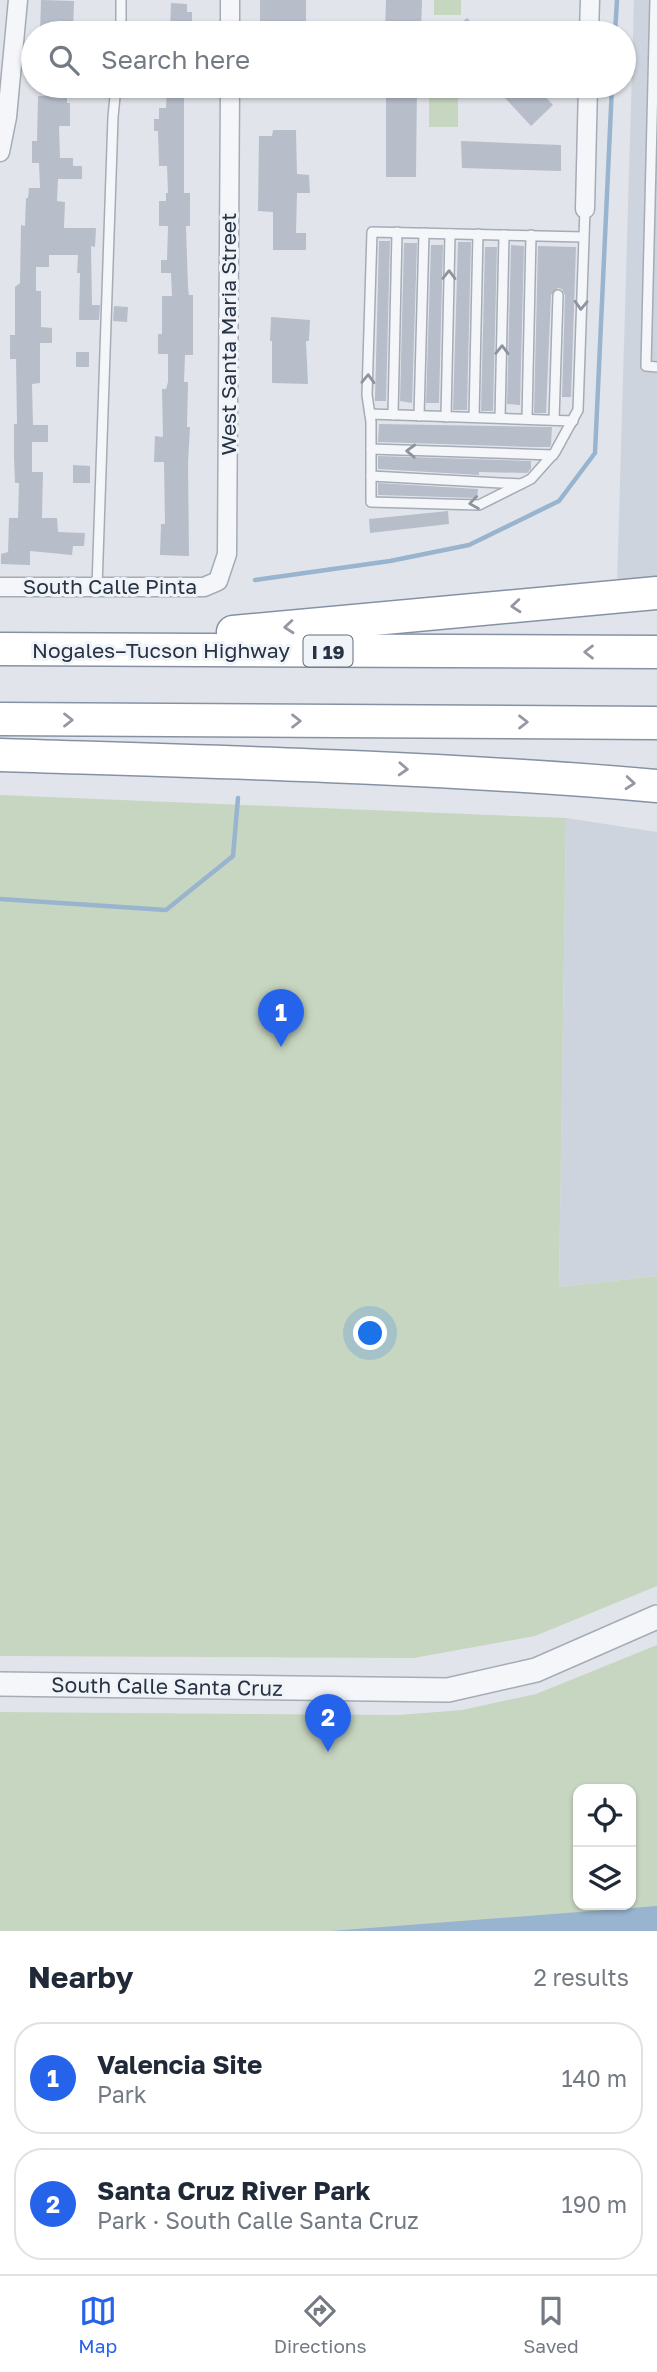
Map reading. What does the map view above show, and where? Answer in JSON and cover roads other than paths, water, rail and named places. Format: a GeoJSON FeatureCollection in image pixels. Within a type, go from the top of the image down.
{"type":"FeatureCollection","features":[{"type":"Feature","properties":{"kind":"highway"},"geometry":{"type":"LineString","coordinates":[[50,649],[657,593]]}},
{"type":"Feature","properties":{"kind":"highway","name":"Nogales–Tucson Highway"},"geometry":{"type":"LineString","coordinates":[[0,649],[657,652]]}},
{"type":"Feature","properties":{"kind":"highway"},"geometry":{"type":"LineString","coordinates":[[0,719],[657,723]]}},
{"type":"Feature","properties":{"kind":"highway"},"geometry":{"type":"LineString","coordinates":[[0,755],[341,766],[540,776],[657,786]]}},
{"type":"Feature","properties":{"kind":"street"},"geometry":{"type":"LineString","coordinates":[[0,152],[7,117],[18,0]]}},
{"type":"Feature","properties":{"kind":"street"},"geometry":{"type":"LineString","coordinates":[[230,0],[230,21]]}},
{"type":"Feature","properties":{"kind":"street"},"geometry":{"type":"LineString","coordinates":[[589,21],[590,0]]}},
{"type":"Feature","properties":{"kind":"street","name":"West Santa Maria Street"},"geometry":{"type":"LineString","coordinates":[[218,581],[227,554],[230,98]]}},
{"type":"Feature","properties":{"kind":"street"},"geometry":{"type":"LineString","coordinates":[[585,209],[588,98]]}},
{"type":"Feature","properties":{"kind":"street","name":"South Calle Pinta"},"geometry":{"type":"LineString","coordinates":[[0,587],[204,587],[218,581]]}},
{"type":"Feature","properties":{"kind":"street","name":"South Calle Santa Cruz"},"geometry":{"type":"LineString","coordinates":[[0,1684],[448,1690],[536,1670],[657,1617]]}},
{"type":"Feature","properties":{"kind":"lane"},"geometry":{"type":"LineString","coordinates":[[121,0],[121,21]]}},
{"type":"Feature","properties":{"kind":"lane"},"geometry":{"type":"LineString","coordinates":[[655,0],[646,366],[657,367]]}},
{"type":"Feature","properties":{"kind":"lane"},"geometry":{"type":"LineString","coordinates":[[97,587],[115,98]]}},
{"type":"Feature","properties":{"kind":"lane"},"geometry":{"type":"LineString","coordinates":[[583,237],[372,232],[368,395],[371,502],[479,505],[531,479],[553,455],[578,410],[585,209]]}},
{"type":"Feature","properties":{"kind":"lane"},"geometry":{"type":"LineString","coordinates":[[393,415],[397,232]]}},
{"type":"Feature","properties":{"kind":"lane"},"geometry":{"type":"LineString","coordinates":[[419,416],[424,233]]}},
{"type":"Feature","properties":{"kind":"lane"},"geometry":{"type":"LineString","coordinates":[[446,416],[450,234]]}},
{"type":"Feature","properties":{"kind":"lane"},"geometry":{"type":"LineString","coordinates":[[474,417],[478,234]]}},
{"type":"Feature","properties":{"kind":"lane"},"geometry":{"type":"LineString","coordinates":[[500,418],[504,235]]}},
{"type":"Feature","properties":{"kind":"lane"},"geometry":{"type":"LineString","coordinates":[[527,419],[531,235]]}},
{"type":"Feature","properties":{"kind":"lane"},"geometry":{"type":"LineString","coordinates":[[554,420],[558,295]]}},
{"type":"Feature","properties":{"kind":"lane"},"geometry":{"type":"LineString","coordinates":[[370,414],[573,421]]}},
{"type":"Feature","properties":{"kind":"lane"},"geometry":{"type":"LineString","coordinates":[[371,449],[553,455]]}},
{"type":"Feature","properties":{"kind":"lane"},"geometry":{"type":"LineString","coordinates":[[371,476],[523,484]]}},
{"type":"Feature","properties":{"kind":"water"},"geometry":{"type":"Polygon","coordinates":[[[657,1906],[657,1931],[330,1931],[605,1910],[636,1910],[636,1908],[657,1906]]]}},
{"type":"Feature","properties":{"kind":"waterway"},"geometry":{"type":"LineString","coordinates":[[616,21],[617,0]]}},
{"type":"Feature","properties":{"kind":"waterway"},"geometry":{"type":"LineString","coordinates":[[255,580],[390,561],[469,545],[559,501],[595,453],[611,98]]}},
{"type":"Feature","properties":{"kind":"waterway"},"geometry":{"type":"LineString","coordinates":[[0,899],[166,910],[233,856],[238,798]]}},
{"type":"Feature","properties":{"kind":"place","name":"Valencia Site"},"geometry":{"type":"Point","coordinates":[281,1047]}},
{"type":"Feature","properties":{"kind":"place","name":"Santa Cruz River Park"},"geometry":{"type":"Point","coordinates":[328,1752]}}]}
